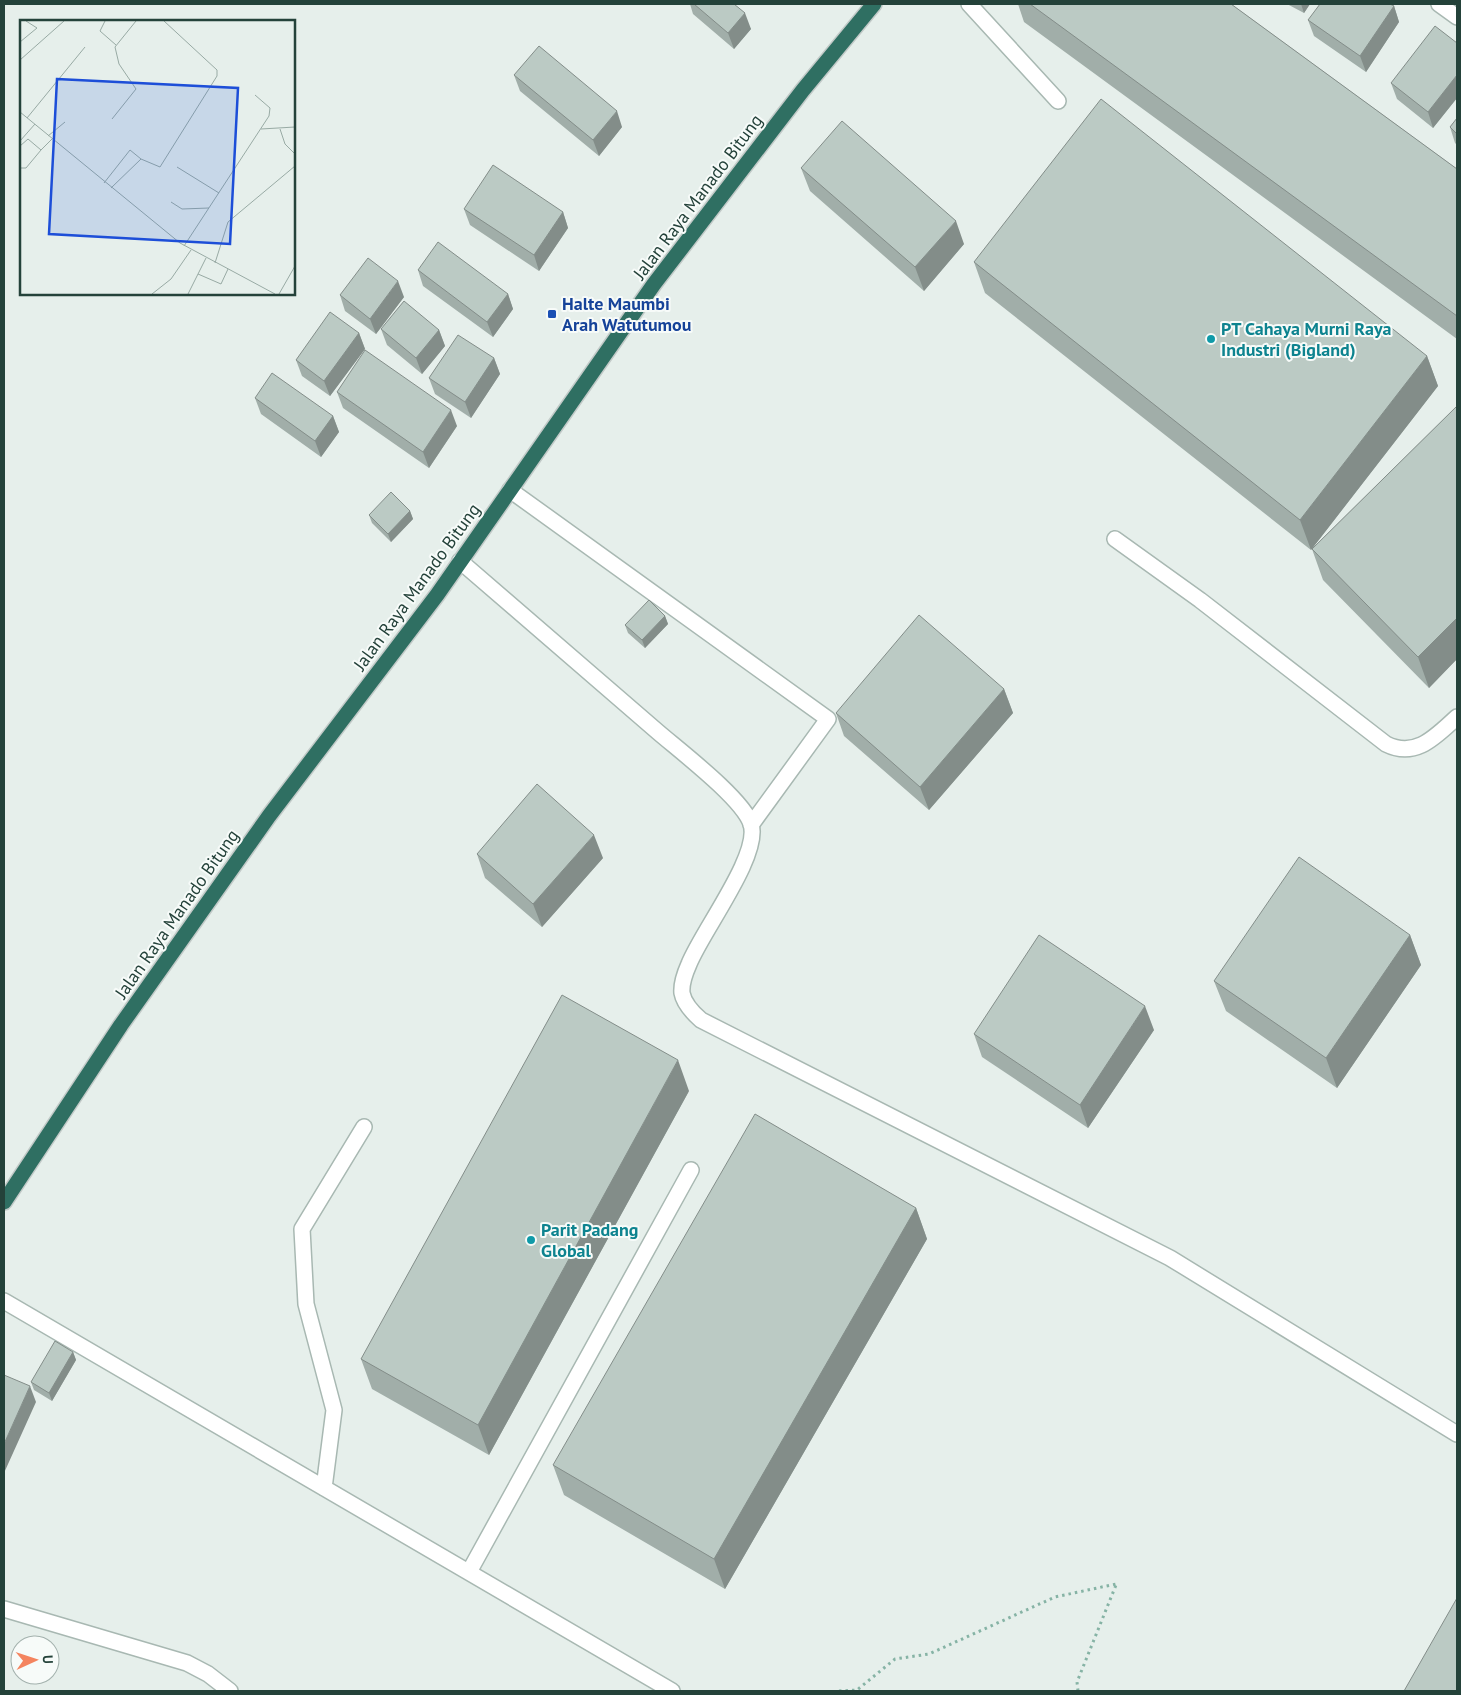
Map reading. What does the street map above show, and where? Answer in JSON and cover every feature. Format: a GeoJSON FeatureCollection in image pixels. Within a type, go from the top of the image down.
{"type":"FeatureCollection","features":[{"type":"Feature","properties":{"kind":"highway","name":"Jalan Raya Manado Bitung"},"geometry":{"type":"LineString","coordinates":[[4,1202],[121,1025],[264,824],[387,662],[460,561],[654,284],[803,90],[874,4]]}},
{"type":"Feature","properties":{"kind":"street"},"geometry":{"type":"LineString","coordinates":[[969,4],[1058,101]]}},
{"type":"Feature","properties":{"kind":"street"},"geometry":{"type":"LineString","coordinates":[[1440,4],[1457,17]]}},
{"type":"Feature","properties":{"kind":"street"},"geometry":{"type":"LineString","coordinates":[[510,490],[828,718],[751,825]]}},
{"type":"Feature","properties":{"kind":"street"},"geometry":{"type":"LineString","coordinates":[[1115,539],[1200,600],[1386,744],[1401,749],[1419,747],[1437,735],[1457,717]]}},
{"type":"Feature","properties":{"kind":"street"},"geometry":{"type":"LineString","coordinates":[[460,561],[686,756],[743,809],[751,825],[753,840],[746,860],[697,944],[683,981],[682,994],[690,1010],[701,1020],[1170,1258],[1457,1434]]}},
{"type":"Feature","properties":{"kind":"street"},"geometry":{"type":"LineString","coordinates":[[324,1488],[334,1410],[306,1304],[302,1229],[364,1127]]}},
{"type":"Feature","properties":{"kind":"street"},"geometry":{"type":"LineString","coordinates":[[468,1572],[691,1170]]}},
{"type":"Feature","properties":{"kind":"street"},"geometry":{"type":"LineString","coordinates":[[4,1301],[672,1691]]}},
{"type":"Feature","properties":{"kind":"street"},"geometry":{"type":"LineString","coordinates":[[4,1609],[187,1664],[208,1674],[230,1691]]}},
{"type":"Feature","properties":{"kind":"path"},"geometry":{"type":"LineString","coordinates":[[839,1691],[857,1690],[895,1659],[929,1654],[1055,1597],[1116,1584],[1077,1682],[1078,1691]]}},
{"type":"Feature","properties":{"kind":"building"},"geometry":{"type":"Polygon","coordinates":[[[694,4],[734,4],[745,13],[728,33],[694,4]]]}},
{"type":"Feature","properties":{"kind":"building"},"geometry":{"type":"Polygon","coordinates":[[[1030,4],[1231,4],[1457,169],[1457,316],[1030,4]]]}},
{"type":"Feature","properties":{"kind":"building"},"geometry":{"type":"Polygon","coordinates":[[[1320,4],[1390,4],[1394,6],[1360,56],[1308,20],[1320,4]]]}},
{"type":"Feature","properties":{"kind":"building"},"geometry":{"type":"Polygon","coordinates":[[[1435,26],[1457,43],[1457,75],[1428,112],[1391,83],[1435,26]]]}},
{"type":"Feature","properties":{"kind":"building"},"geometry":{"type":"Polygon","coordinates":[[[539,46],[617,111],[593,140],[514,75],[539,46]]]}},
{"type":"Feature","properties":{"kind":"building","name":"PT Cahaya Murni Raya Industri (Bigland)"},"geometry":{"type":"Polygon","coordinates":[[[1101,99],[1427,356],[1300,520],[974,262],[1101,99]]]}},
{"type":"Feature","properties":{"kind":"building"},"geometry":{"type":"Polygon","coordinates":[[[1457,118],[1457,134],[1450,127],[1457,118]]]}},
{"type":"Feature","properties":{"kind":"building"},"geometry":{"type":"Polygon","coordinates":[[[842,121],[956,221],[915,267],[801,168],[842,121]]]}},
{"type":"Feature","properties":{"kind":"building"},"geometry":{"type":"Polygon","coordinates":[[[493,165],[563,212],[534,255],[464,209],[493,165]]]}},
{"type":"Feature","properties":{"kind":"building"},"geometry":{"type":"Polygon","coordinates":[[[438,242],[508,294],[487,322],[418,270],[438,242]]]}},
{"type":"Feature","properties":{"kind":"building"},"geometry":{"type":"Polygon","coordinates":[[[368,258],[398,281],[370,319],[340,295],[368,258]]]}},
{"type":"Feature","properties":{"kind":"building"},"geometry":{"type":"Polygon","coordinates":[[[404,301],[439,330],[416,358],[381,329],[404,301]]]}},
{"type":"Feature","properties":{"kind":"building"},"geometry":{"type":"Polygon","coordinates":[[[330,312],[359,333],[324,381],[296,360],[330,312]]]}},
{"type":"Feature","properties":{"kind":"building"},"geometry":{"type":"Polygon","coordinates":[[[458,335],[494,358],[465,402],[429,378],[458,335]]]}},
{"type":"Feature","properties":{"kind":"building"},"geometry":{"type":"Polygon","coordinates":[[[365,350],[451,410],[423,452],[337,392],[365,350]]]}},
{"type":"Feature","properties":{"kind":"building"},"geometry":{"type":"Polygon","coordinates":[[[272,373],[333,416],[315,441],[255,398],[272,373]]]}},
{"type":"Feature","properties":{"kind":"building"},"geometry":{"type":"Polygon","coordinates":[[[1457,406],[1457,618],[1418,657],[1312,549],[1457,406]]]}},
{"type":"Feature","properties":{"kind":"building"},"geometry":{"type":"Polygon","coordinates":[[[391,492],[410,511],[388,534],[369,515],[391,492]]]}},
{"type":"Feature","properties":{"kind":"building"},"geometry":{"type":"Polygon","coordinates":[[[649,600],[665,616],[642,640],[625,625],[649,600]]]}},
{"type":"Feature","properties":{"kind":"building"},"geometry":{"type":"Polygon","coordinates":[[[919,615],[1004,689],[920,787],[836,713],[919,615]]]}},
{"type":"Feature","properties":{"kind":"building"},"geometry":{"type":"Polygon","coordinates":[[[537,784],[594,835],[533,904],[477,854],[537,784]]]}},
{"type":"Feature","properties":{"kind":"building"},"geometry":{"type":"Polygon","coordinates":[[[1299,857],[1410,935],[1326,1058],[1214,981],[1299,857]]]}},
{"type":"Feature","properties":{"kind":"building"},"geometry":{"type":"Polygon","coordinates":[[[1039,935],[1145,1006],[1080,1105],[974,1034],[1039,935]]]}},
{"type":"Feature","properties":{"kind":"building","name":"Parit Padang Global"},"geometry":{"type":"Polygon","coordinates":[[[562,995],[678,1060],[478,1425],[361,1359],[562,995]]]}},
{"type":"Feature","properties":{"kind":"building"},"geometry":{"type":"Polygon","coordinates":[[[755,1114],[916,1208],[714,1559],[553,1465],[755,1114]]]}},
{"type":"Feature","properties":{"kind":"building"},"geometry":{"type":"Polygon","coordinates":[[[55,1341],[73,1352],[49,1393],[31,1382],[55,1341]]]}},
{"type":"Feature","properties":{"kind":"building"},"geometry":{"type":"Polygon","coordinates":[[[4,1375],[30,1386],[4,1444],[4,1375]]]}},
{"type":"Feature","properties":{"kind":"building"},"geometry":{"type":"Polygon","coordinates":[[[1457,1598],[1457,1691],[1404,1691],[1457,1598]]]}},
{"type":"Feature","properties":{"kind":"place","name":"Halte Maumbi Arah Watutumou"},"geometry":{"type":"Point","coordinates":[552,314]}},
{"type":"Feature","properties":{"kind":"place","name":"PT Cahaya Murni Raya Industri (Bigland)"},"geometry":{"type":"Point","coordinates":[1211,339]}},
{"type":"Feature","properties":{"kind":"place","name":"Parit Padang Global"},"geometry":{"type":"Point","coordinates":[531,1240]}}]}
